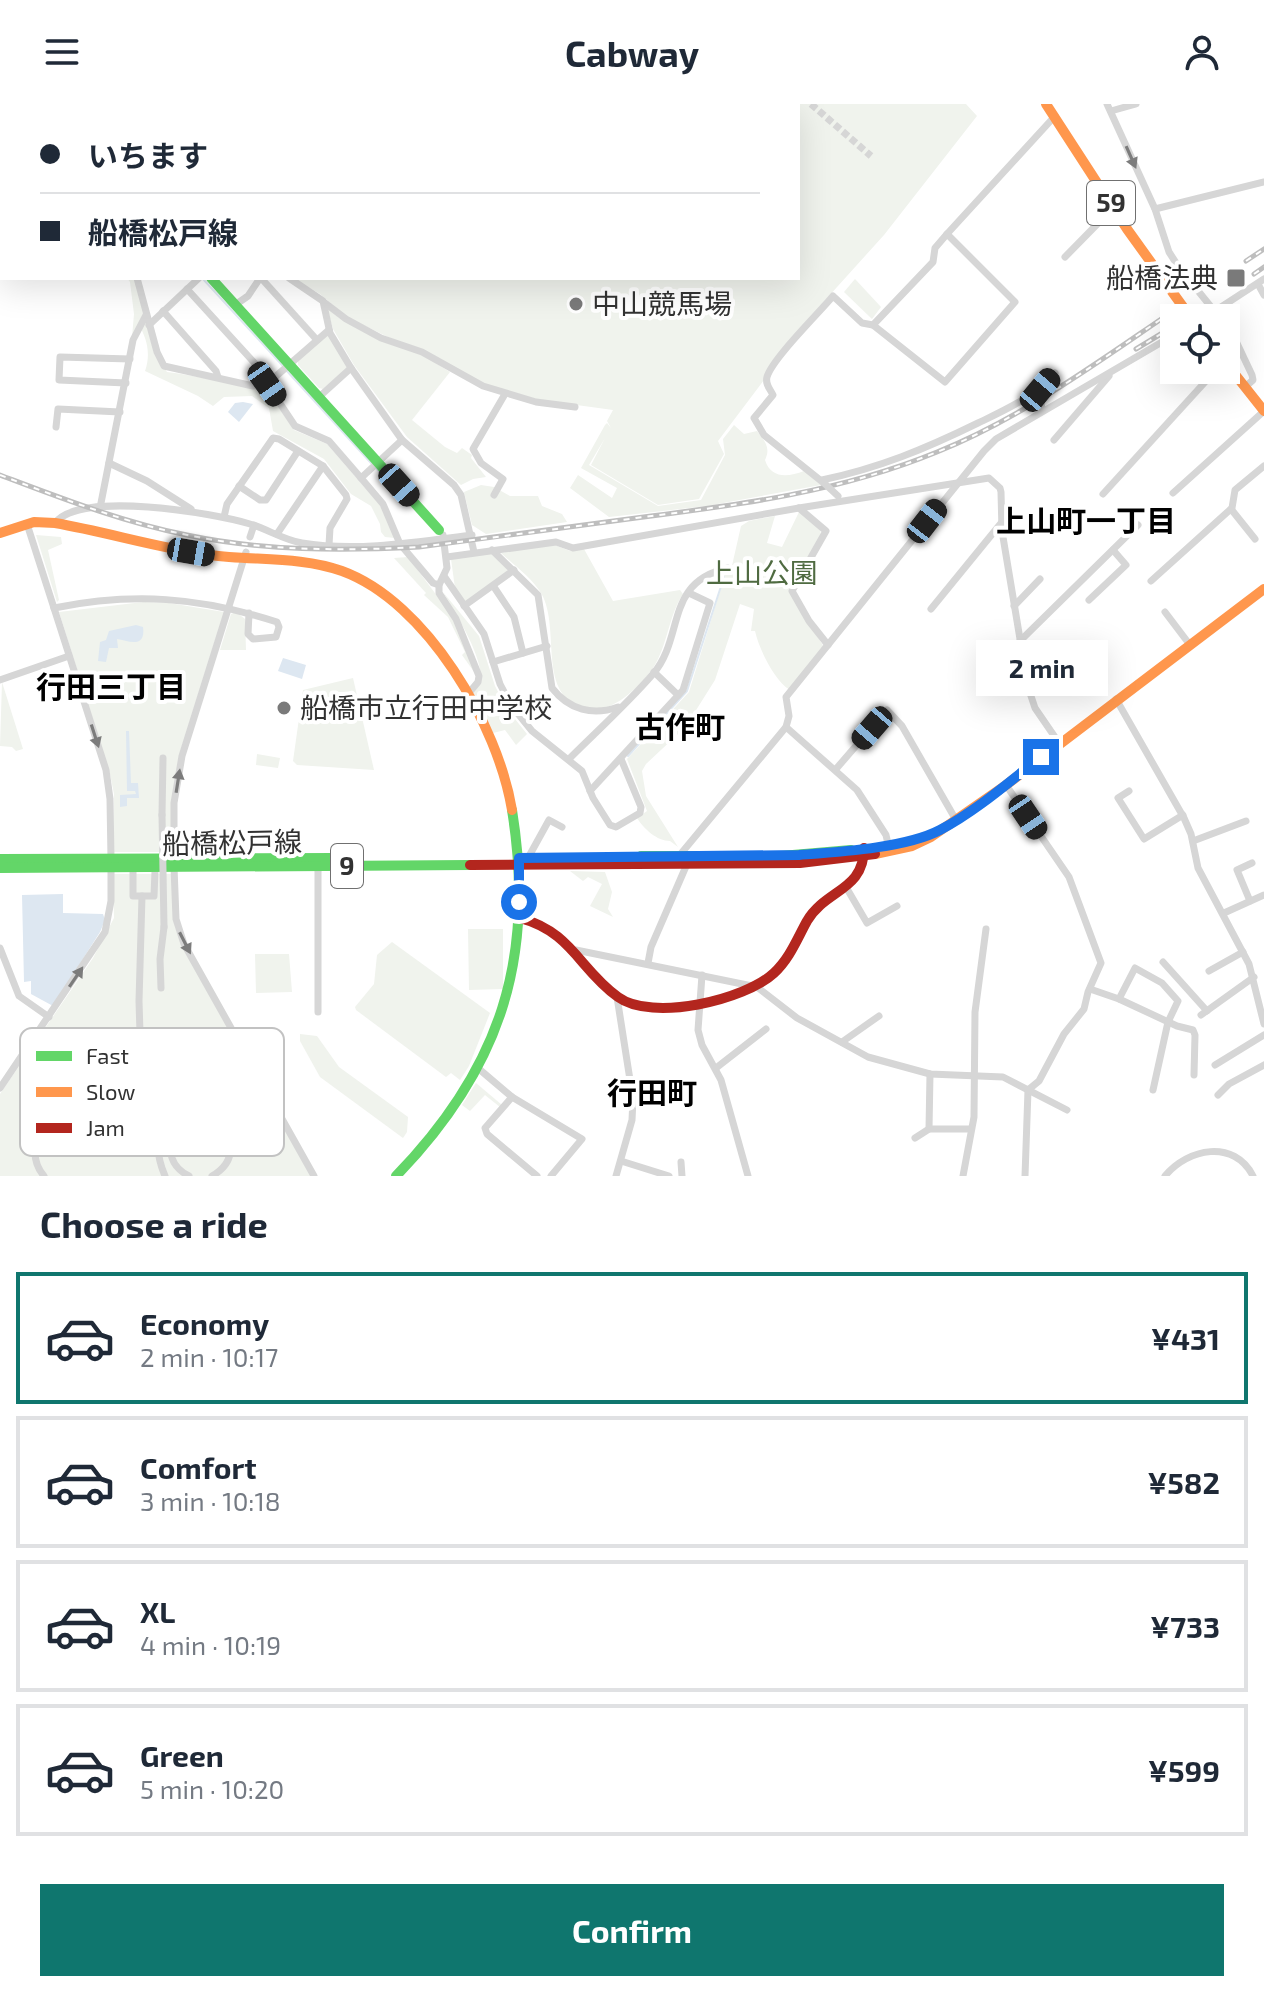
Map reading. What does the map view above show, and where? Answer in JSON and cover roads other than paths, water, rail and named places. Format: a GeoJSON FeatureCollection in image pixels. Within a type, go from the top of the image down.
{"type":"FeatureCollection","features":[{"type":"Feature","properties":{"kind":"main road","name":"59"},"geometry":{"type":"LineString","coordinates":[[1046,104],[1181,304]]}},
{"type":"Feature","properties":{"kind":"main road"},"geometry":{"type":"LineString","coordinates":[[213,280],[442,534]]}},
{"type":"Feature","properties":{"kind":"main road"},"geometry":{"type":"LineString","coordinates":[[1240,381],[1264,411]]}},
{"type":"Feature","properties":{"kind":"main road"},"geometry":{"type":"LineString","coordinates":[[0,533],[27,524],[55,523],[191,552],[329,567],[359,577],[376,588],[426,635],[468,694],[492,742],[516,820],[522,860],[518,945],[502,1015],[479,1069],[443,1125],[396,1176]]}},
{"type":"Feature","properties":{"kind":"main road","name":"船橋松戸線"},"geometry":{"type":"LineString","coordinates":[[0,859],[111,863],[683,860],[864,852],[912,846],[1006,785],[1264,589]]}},
{"type":"Feature","properties":{"kind":"main road","name":"船橋松戸線"},"geometry":{"type":"LineString","coordinates":[[864,852],[938,831]]}},
{"type":"Feature","properties":{"kind":"main road"},"geometry":{"type":"LineString","coordinates":[[520,918],[537,921],[576,950],[617,997],[645,1010],[698,1002],[757,987],[775,972],[815,910],[860,875],[864,852]]}},
{"type":"Feature","properties":{"kind":"main road","name":"船橋松戸線"},"geometry":{"type":"LineString","coordinates":[[174,863],[318,866],[522,860]]}},
{"type":"Feature","properties":{"kind":"main road","name":"船橋松戸線"},"geometry":{"type":"LineString","coordinates":[[0,868],[111,863]]}},
{"type":"Feature","properties":{"kind":"street"},"geometry":{"type":"LineString","coordinates":[[1136,104],[1109,108],[1155,209],[1172,258],[1208,304]]}},
{"type":"Feature","properties":{"kind":"street"},"geometry":{"type":"LineString","coordinates":[[873,325],[933,262],[935,248],[947,234],[1055,116]]}},
{"type":"Feature","properties":{"kind":"street"},"geometry":{"type":"LineString","coordinates":[[1155,209],[1264,182]]}},
{"type":"Feature","properties":{"kind":"street"},"geometry":{"type":"LineString","coordinates":[[1065,257],[1114,207]]}},
{"type":"Feature","properties":{"kind":"street"},"geometry":{"type":"LineString","coordinates":[[841,498],[764,435],[754,418],[773,395],[767,377],[833,296],[862,323],[873,325],[945,382],[1015,302],[947,234]]}},
{"type":"Feature","properties":{"kind":"street"},"geometry":{"type":"LineString","coordinates":[[137,280],[157,352],[168,369],[253,386],[269,383],[329,330]]}},
{"type":"Feature","properties":{"kind":"street"},"geometry":{"type":"LineString","coordinates":[[149,325],[197,280]]}},
{"type":"Feature","properties":{"kind":"street"},"geometry":{"type":"LineString","coordinates":[[235,305],[248,296],[259,280]]}},
{"type":"Feature","properties":{"kind":"street"},"geometry":{"type":"LineString","coordinates":[[262,280],[317,340]]}},
{"type":"Feature","properties":{"kind":"street"},"geometry":{"type":"LineString","coordinates":[[292,280],[338,314],[381,338],[422,352],[483,386],[536,402],[575,407]]}},
{"type":"Feature","properties":{"kind":"street"},"geometry":{"type":"LineString","coordinates":[[1232,304],[1261,282],[1264,295]]}},
{"type":"Feature","properties":{"kind":"street"},"geometry":{"type":"LineString","coordinates":[[187,289],[269,383],[295,426],[329,441],[361,478],[383,504],[400,544],[433,583],[439,585]]}},
{"type":"Feature","properties":{"kind":"street"},"geometry":{"type":"LineString","coordinates":[[323,301],[329,330],[351,368],[402,440],[454,485],[461,495],[474,552]]}},
{"type":"Feature","properties":{"kind":"street"},"geometry":{"type":"LineString","coordinates":[[163,311],[218,377]]}},
{"type":"Feature","properties":{"kind":"street"},"geometry":{"type":"LineString","coordinates":[[100,508],[133,340],[146,315]]}},
{"type":"Feature","properties":{"kind":"street"},"geometry":{"type":"LineString","coordinates":[[648,963],[683,860],[786,727],[789,716],[786,697],[957,483],[996,439],[1160,343]]}},
{"type":"Feature","properties":{"kind":"street"},"geometry":{"type":"LineString","coordinates":[[1240,350],[1253,380],[1245,387]]}},
{"type":"Feature","properties":{"kind":"street"},"geometry":{"type":"LineString","coordinates":[[126,383],[59,380],[60,357],[130,359]]}},
{"type":"Feature","properties":{"kind":"street"},"geometry":{"type":"LineString","coordinates":[[319,397],[351,368]]}},
{"type":"Feature","properties":{"kind":"street"},"geometry":{"type":"LineString","coordinates":[[1054,440],[1113,371]]}},
{"type":"Feature","properties":{"kind":"street"},"geometry":{"type":"LineString","coordinates":[[824,482],[910,456],[1040,392],[1055,373]]}},
{"type":"Feature","properties":{"kind":"street"},"geometry":{"type":"LineString","coordinates":[[1103,494],[1203,384]]}},
{"type":"Feature","properties":{"kind":"street"},"geometry":{"type":"LineString","coordinates":[[1040,392],[1042,412]]}},
{"type":"Feature","properties":{"kind":"street"},"geometry":{"type":"LineString","coordinates":[[494,495],[503,479],[481,463],[473,449],[505,394]]}},
{"type":"Feature","properties":{"kind":"street"},"geometry":{"type":"LineString","coordinates":[[56,427],[58,409],[120,412]]}},
{"type":"Feature","properties":{"kind":"street"},"geometry":{"type":"LineString","coordinates":[[1173,493],[1264,411]]}},
{"type":"Feature","properties":{"kind":"street"},"geometry":{"type":"LineString","coordinates":[[224,517],[227,504],[239,486],[273,438],[279,439],[323,466],[346,495],[347,499],[330,528],[329,545]]}},
{"type":"Feature","properties":{"kind":"street"},"geometry":{"type":"LineString","coordinates":[[361,478],[402,440]]}},
{"type":"Feature","properties":{"kind":"street"},"geometry":{"type":"LineString","coordinates":[[239,486],[260,500],[266,500],[298,451]]}},
{"type":"Feature","properties":{"kind":"street"},"geometry":{"type":"LineString","coordinates":[[109,463],[147,481],[193,510]]}},
{"type":"Feature","properties":{"kind":"street"},"geometry":{"type":"LineString","coordinates":[[277,534],[323,466]]}},
{"type":"Feature","properties":{"kind":"street"},"geometry":{"type":"LineString","coordinates":[[1151,581],[1231,509],[1235,490],[1264,466]]}},
{"type":"Feature","properties":{"kind":"street"},"geometry":{"type":"LineString","coordinates":[[447,557],[556,542],[573,548],[841,498],[989,478],[1000,488],[1014,606],[1031,698],[1059,743]]}},
{"type":"Feature","properties":{"kind":"street"},"geometry":{"type":"LineString","coordinates":[[55,523],[63,514],[100,508],[193,510],[254,525],[299,543],[400,544],[442,534],[472,535]]}},
{"type":"Feature","properties":{"kind":"street"},"geometry":{"type":"LineString","coordinates":[[799,508],[826,531],[792,591],[828,645]]}},
{"type":"Feature","properties":{"kind":"street"},"geometry":{"type":"LineString","coordinates":[[1231,509],[1255,539]]}},
{"type":"Feature","properties":{"kind":"street"},"geometry":{"type":"LineString","coordinates":[[931,609],[1002,522]]}},
{"type":"Feature","properties":{"kind":"street"},"geometry":{"type":"LineString","coordinates":[[27,524],[107,774],[111,863],[110,915],[105,932],[41,1028]]}},
{"type":"Feature","properties":{"kind":"street"},"geometry":{"type":"LineString","coordinates":[[250,537],[254,525]]}},
{"type":"Feature","properties":{"kind":"street"},"geometry":{"type":"LineString","coordinates":[[1020,641],[1138,525]]}},
{"type":"Feature","properties":{"kind":"street"},"geometry":{"type":"LineString","coordinates":[[442,534],[447,568],[439,585],[439,593],[456,619],[479,676],[468,694]]}},
{"type":"Feature","properties":{"kind":"street"},"geometry":{"type":"LineString","coordinates":[[492,550],[538,595],[552,688],[559,696],[590,713],[605,712],[620,706]]}},
{"type":"Feature","properties":{"kind":"street"},"geometry":{"type":"LineString","coordinates":[[1089,600],[1126,565],[1113,550]]}},
{"type":"Feature","properties":{"kind":"street"},"geometry":{"type":"LineString","coordinates":[[231,1028],[184,944],[176,919],[174,863],[177,782],[182,756],[245,556]]}},
{"type":"Feature","properties":{"kind":"street"},"geometry":{"type":"LineString","coordinates":[[569,759],[654,672],[665,654],[679,605],[708,574],[728,568]]}},
{"type":"Feature","properties":{"kind":"street"},"geometry":{"type":"LineString","coordinates":[[464,606],[514,570]]}},
{"type":"Feature","properties":{"kind":"street"},"geometry":{"type":"LineString","coordinates":[[444,576],[484,634],[500,684],[521,717],[539,737],[582,771],[610,825],[616,827],[640,813],[641,807],[621,759]]}},
{"type":"Feature","properties":{"kind":"street"},"geometry":{"type":"LineString","coordinates":[[1014,606],[1040,579]]}},
{"type":"Feature","properties":{"kind":"street"},"geometry":{"type":"LineString","coordinates":[[494,587],[514,617],[523,653]]}},
{"type":"Feature","properties":{"kind":"street"},"geometry":{"type":"LineString","coordinates":[[590,791],[683,690],[710,603],[689,593]]}},
{"type":"Feature","properties":{"kind":"street"},"geometry":{"type":"LineString","coordinates":[[54,608],[143,597],[228,607],[249,613],[277,622],[276,637],[253,639],[248,634],[249,613]]}},
{"type":"Feature","properties":{"kind":"street"},"geometry":{"type":"LineString","coordinates":[[1165,612],[1190,645]]}},
{"type":"Feature","properties":{"kind":"street"},"geometry":{"type":"LineString","coordinates":[[493,662],[547,646]]}},
{"type":"Feature","properties":{"kind":"street"},"geometry":{"type":"LineString","coordinates":[[0,680],[69,656]]}},
{"type":"Feature","properties":{"kind":"street"},"geometry":{"type":"LineString","coordinates":[[654,672],[678,695]]}},
{"type":"Feature","properties":{"kind":"street"},"geometry":{"type":"LineString","coordinates":[[1116,699],[1183,815],[1193,841],[1198,868],[1224,913],[1254,977],[1264,1024]]}},
{"type":"Feature","properties":{"kind":"street"},"geometry":{"type":"LineString","coordinates":[[836,769],[887,710],[902,726],[956,820]]}},
{"type":"Feature","properties":{"kind":"street"},"geometry":{"type":"LineString","coordinates":[[786,727],[857,790],[886,835],[888,844]]}},
{"type":"Feature","properties":{"kind":"street"},"geometry":{"type":"LineString","coordinates":[[161,988],[160,959],[164,927],[163,758]]}},
{"type":"Feature","properties":{"kind":"street"},"geometry":{"type":"LineString","coordinates":[[1006,785],[1074,888],[1090,939],[1101,959],[1099,972],[1080,1016],[1064,1034],[1039,1081],[1028,1090],[1025,1176]]}},
{"type":"Feature","properties":{"kind":"street"},"geometry":{"type":"LineString","coordinates":[[1129,791],[1118,798],[1144,839],[1183,815]]}},
{"type":"Feature","properties":{"kind":"street"},"geometry":{"type":"LineString","coordinates":[[522,860],[549,820],[562,827]]}},
{"type":"Feature","properties":{"kind":"street"},"geometry":{"type":"LineString","coordinates":[[1193,841],[1246,821]]}},
{"type":"Feature","properties":{"kind":"street"},"geometry":{"type":"LineString","coordinates":[[1250,901],[1237,870],[1252,863]]}},
{"type":"Feature","properties":{"kind":"street"},"geometry":{"type":"LineString","coordinates":[[318,866],[318,1012]]}},
{"type":"Feature","properties":{"kind":"street"},"geometry":{"type":"LineString","coordinates":[[133,872],[133,896],[154,896],[155,871]]}},
{"type":"Feature","properties":{"kind":"street"},"geometry":{"type":"LineString","coordinates":[[846,887],[867,923],[897,906]]}},
{"type":"Feature","properties":{"kind":"street"},"geometry":{"type":"LineString","coordinates":[[140,1028],[142,896]]}},
{"type":"Feature","properties":{"kind":"street"},"geometry":{"type":"LineString","coordinates":[[1224,913],[1263,896]]}},
{"type":"Feature","properties":{"kind":"street"},"geometry":{"type":"LineString","coordinates":[[963,1176],[971,1129],[975,1012],[986,929]]}},
{"type":"Feature","properties":{"kind":"street"},"geometry":{"type":"LineString","coordinates":[[0,948],[19,996],[49,1017]]}},
{"type":"Feature","properties":{"kind":"street"},"geometry":{"type":"LineString","coordinates":[[576,950],[757,987],[797,1018],[868,1057],[930,1074],[1003,1077],[1067,1110]]}},
{"type":"Feature","properties":{"kind":"street"},"geometry":{"type":"LineString","coordinates":[[1209,971],[1243,952]]}},
{"type":"Feature","properties":{"kind":"street"},"geometry":{"type":"LineString","coordinates":[[1163,962],[1201,1015]]}},
{"type":"Feature","properties":{"kind":"street"},"geometry":{"type":"LineString","coordinates":[[1119,999],[1135,968],[1162,983],[1178,1001],[1168,1022],[1153,1090]]}},
{"type":"Feature","properties":{"kind":"street"},"geometry":{"type":"LineString","coordinates":[[702,975],[698,1030],[702,1045],[716,1068],[748,1176]]}},
{"type":"Feature","properties":{"kind":"street"},"geometry":{"type":"LineString","coordinates":[[1194,1075],[1193,1030],[1201,1015],[1254,977]]}},
{"type":"Feature","properties":{"kind":"street"},"geometry":{"type":"LineString","coordinates":[[1090,989],[1193,1030]]}},
{"type":"Feature","properties":{"kind":"street"},"geometry":{"type":"LineString","coordinates":[[616,1176],[632,1120],[633,1099],[617,997]]}},
{"type":"Feature","properties":{"kind":"street"},"geometry":{"type":"LineString","coordinates":[[842,1042],[879,1016]]}},
{"type":"Feature","properties":{"kind":"street"},"geometry":{"type":"LineString","coordinates":[[716,1068],[766,1029]]}},
{"type":"Feature","properties":{"kind":"street"},"geometry":{"type":"LineString","coordinates":[[1215,1065],[1264,1035]]}},
{"type":"Feature","properties":{"kind":"street"},"geometry":{"type":"LineString","coordinates":[[1,1084],[20,1057]]}},
{"type":"Feature","properties":{"kind":"street"},"geometry":{"type":"LineString","coordinates":[[1218,1095],[1229,1084],[1264,1065]]}},
{"type":"Feature","properties":{"kind":"street"},"geometry":{"type":"LineString","coordinates":[[479,1069],[512,1097],[582,1139],[551,1176]]}},
{"type":"Feature","properties":{"kind":"street"},"geometry":{"type":"LineString","coordinates":[[929,1129],[930,1074]]}},
{"type":"Feature","properties":{"kind":"street"},"geometry":{"type":"LineString","coordinates":[[512,1097],[485,1128],[487,1134],[537,1176]]}},
{"type":"Feature","properties":{"kind":"street"},"geometry":{"type":"LineString","coordinates":[[284,1122],[314,1176]]}},
{"type":"Feature","properties":{"kind":"street"},"geometry":{"type":"LineString","coordinates":[[915,1138],[929,1129],[971,1129]]}},
{"type":"Feature","properties":{"kind":"street"},"geometry":{"type":"LineString","coordinates":[[1165,1176],[1184,1159],[1208,1150],[1226,1152],[1240,1160],[1248,1166],[1253,1176]]}},
{"type":"Feature","properties":{"kind":"street"},"geometry":{"type":"LineString","coordinates":[[35,1156],[44,1176]]}},
{"type":"Feature","properties":{"kind":"street"},"geometry":{"type":"LineString","coordinates":[[158,1156],[165,1176]]}},
{"type":"Feature","properties":{"kind":"street"},"geometry":{"type":"LineString","coordinates":[[171,1156],[175,1165],[189,1176]]}},
{"type":"Feature","properties":{"kind":"street"},"geometry":{"type":"LineString","coordinates":[[212,1176],[226,1165],[229,1156]]}},
{"type":"Feature","properties":{"kind":"street"},"geometry":{"type":"LineString","coordinates":[[621,1161],[669,1176]]}},
{"type":"Feature","properties":{"kind":"street"},"geometry":{"type":"LineString","coordinates":[[681,1162],[682,1176]]}},
{"type":"Feature","properties":{"kind":"waterway"},"geometry":{"type":"LineString","coordinates":[[204,280],[282,365]]}},
{"type":"Feature","properties":{"kind":"waterway"},"geometry":{"type":"LineString","coordinates":[[286,370],[371,463]]}},
{"type":"Feature","properties":{"kind":"waterway"},"geometry":{"type":"LineString","coordinates":[[376,468],[401,495]]}},
{"type":"Feature","properties":{"kind":"waterway"},"geometry":{"type":"LineString","coordinates":[[628,756],[687,691],[724,577]]}},
{"type":"Feature","properties":{"kind":"tunnel"},"geometry":{"type":"LineString","coordinates":[[811,104],[871,156]]}},
{"type":"Feature","properties":{"kind":"railway"},"geometry":{"type":"LineString","coordinates":[[1246,261],[1264,249]]}},
{"type":"Feature","properties":{"kind":"railway"},"geometry":{"type":"LineString","coordinates":[[1254,274],[1264,267]]}},
{"type":"Feature","properties":{"kind":"railway"},"geometry":{"type":"LineString","coordinates":[[0,475],[92,509],[163,530],[244,544],[302,548],[419,547],[713,508],[826,487],[937,452],[1031,405],[1160,320]]}},
{"type":"Feature","properties":{"kind":"railway"},"geometry":{"type":"LineString","coordinates":[[1136,349],[1160,334]]}},
{"type":"Feature","properties":{"kind":"place","name":"船橋法典"},"geometry":{"type":"Point","coordinates":[1236,278]}},
{"type":"Feature","properties":{"kind":"place","name":"中山競馬場"},"geometry":{"type":"Point","coordinates":[576,304]}},
{"type":"Feature","properties":{"kind":"place","name":"船橋市立行田中学校"},"geometry":{"type":"Point","coordinates":[284,708]}},
{"type":"Feature","properties":{"kind":"district","name":"上山町一丁目"},"geometry":{"type":"Point","coordinates":[1086,522]}},
{"type":"Feature","properties":{"kind":"district","name":"行田三丁目"},"geometry":{"type":"Point","coordinates":[111,688]}},
{"type":"Feature","properties":{"kind":"district","name":"古作町"},"geometry":{"type":"Point","coordinates":[680,728]}},
{"type":"Feature","properties":{"kind":"district","name":"行田町"},"geometry":{"type":"Point","coordinates":[652,1094]}},
{"type":"Feature","properties":{"kind":"park label","name":"上山公園"},"geometry":{"type":"Point","coordinates":[762,573]}}]}
